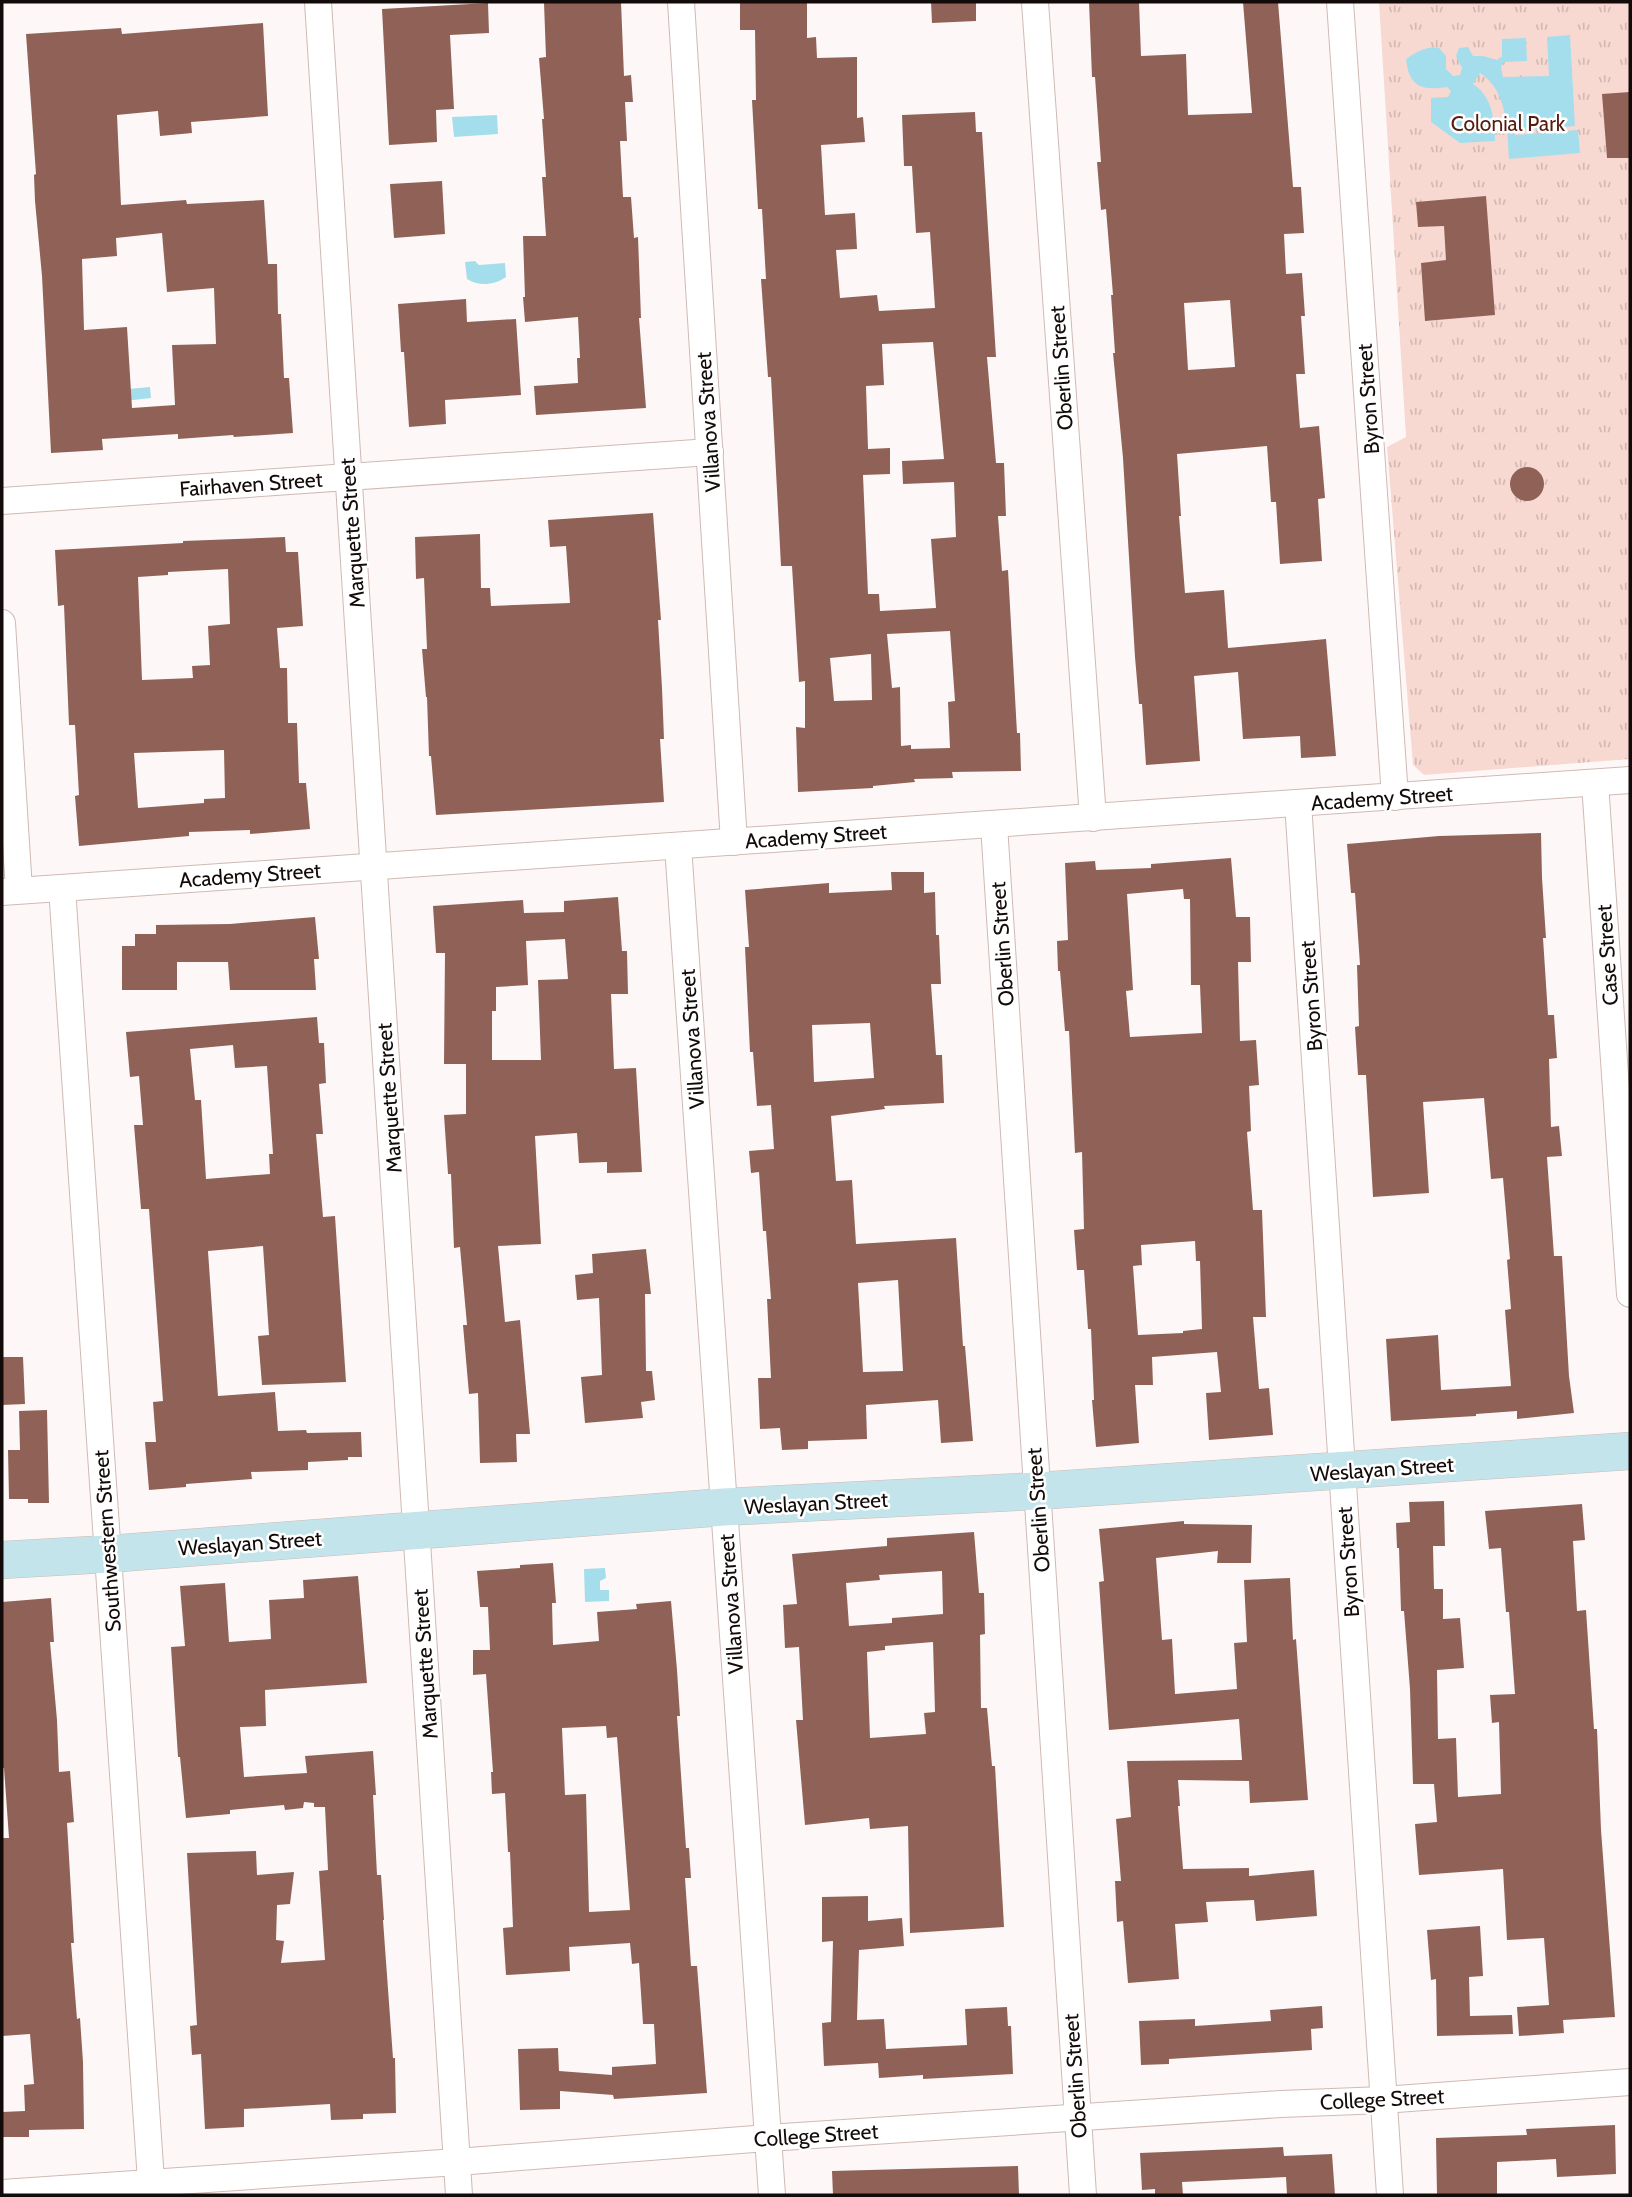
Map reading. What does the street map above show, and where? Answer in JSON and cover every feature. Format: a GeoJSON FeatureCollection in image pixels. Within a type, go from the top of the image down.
{"type":"FeatureCollection","features":[{"type":"Feature","properties":{"kind":"main road","name":"Weslayan Street"},"geometry":{"type":"LineString","coordinates":[[2,1560],[724,1507],[1037,1492],[1630,1451]]}},
{"type":"Feature","properties":{"kind":"street","name":"Marquette Street"},"geometry":{"type":"LineString","coordinates":[[318,2],[459,2195]]}},
{"type":"Feature","properties":{"kind":"street","name":"Villanova Street"},"geometry":{"type":"LineString","coordinates":[[681,2],[734,842]]}},
{"type":"Feature","properties":{"kind":"street","name":"Oberlin Street"},"geometry":{"type":"LineString","coordinates":[[1035,2],[1093,818]]}},
{"type":"Feature","properties":{"kind":"street","name":"Byron Street"},"geometry":{"type":"LineString","coordinates":[[1340,2],[1395,797]]}},
{"type":"Feature","properties":{"kind":"street","name":"Fairhaven Street"},"geometry":{"type":"LineString","coordinates":[[2,501],[710,452]]}},
{"type":"Feature","properties":{"kind":"street"},"geometry":{"type":"LineString","coordinates":[[2,623],[10,891]]}},
{"type":"Feature","properties":{"kind":"street","name":"Academy Street"},"geometry":{"type":"LineString","coordinates":[[10,891],[1630,780]]}},
{"type":"Feature","properties":{"kind":"street","name":"Case Street"},"geometry":{"type":"LineString","coordinates":[[1595,783],[1630,1294]]}},
{"type":"Feature","properties":{"kind":"street","name":"Byron Street"},"geometry":{"type":"LineString","coordinates":[[1298,803],[1390,2195]]}},
{"type":"Feature","properties":{"kind":"street","name":"Oberlin Street"},"geometry":{"type":"LineString","coordinates":[[995,824],[1083,2195]]}},
{"type":"Feature","properties":{"kind":"street","name":"Villanova Street"},"geometry":{"type":"LineString","coordinates":[[678,846],[772,2195]]}},
{"type":"Feature","properties":{"kind":"street","name":"Southwestern Street"},"geometry":{"type":"LineString","coordinates":[[62,888],[151,2189]]}},
{"type":"Feature","properties":{"kind":"street","name":"College Street"},"geometry":{"type":"LineString","coordinates":[[2,2193],[151,2189],[768,2138],[1281,2104],[1383,2101],[1630,2082]]}},
{"type":"Feature","properties":{"kind":"green space","name":"Colonial Park"},"geometry":{"type":"Polygon","coordinates":[[[1379,2],[1630,2],[1630,759],[1424,775],[1413,765],[1387,447],[1406,437],[1379,2]]]}},
{"type":"Feature","properties":{"kind":"water"},"geometry":{"type":"Polygon","coordinates":[[[1570,35],[1575,126],[1515,131],[1515,135],[1578,130],[1580,153],[1509,159],[1501,100],[1489,81],[1480,73],[1473,84],[1488,102],[1493,117],[1495,141],[1460,143],[1431,122],[1431,98],[1448,97],[1451,91],[1447,87],[1430,88],[1418,85],[1410,76],[1406,59],[1425,49],[1439,48],[1446,56],[1446,69],[1453,76],[1460,75],[1462,68],[1456,56],[1459,48],[1468,47],[1473,56],[1497,60],[1502,57],[1502,39],[1526,38],[1527,61],[1505,62],[1501,66],[1503,77],[1549,76],[1547,37],[1570,35]]]}},
{"type":"Feature","properties":{"kind":"water"},"geometry":{"type":"Polygon","coordinates":[[[497,115],[498,134],[454,137],[452,117],[497,115]]]}},
{"type":"Feature","properties":{"kind":"water"},"geometry":{"type":"Polygon","coordinates":[[[475,261],[479,265],[505,263],[506,277],[487,284],[472,282],[467,279],[465,262],[475,261]]]}},
{"type":"Feature","properties":{"kind":"water"},"geometry":{"type":"Polygon","coordinates":[[[150,387],[151,398],[97,404],[96,392],[150,387]]]}},
{"type":"Feature","properties":{"kind":"water"},"geometry":{"type":"Polygon","coordinates":[[[605,1568],[606,1578],[600,1581],[600,1590],[609,1590],[609,1601],[585,1602],[584,1569],[605,1568]]]}},
{"type":"Feature","properties":{"kind":"building"},"geometry":{"type":"Polygon","coordinates":[[[621,2],[624,76],[631,75],[633,102],[625,102],[627,141],[620,141],[623,197],[631,197],[634,238],[638,237],[639,318],[646,408],[536,415],[534,386],[578,383],[578,317],[525,322],[523,297],[523,236],[546,236],[542,177],[546,177],[544,119],[539,58],[546,57],[544,3],[621,2]]]}},
{"type":"Feature","properties":{"kind":"building"},"geometry":{"type":"Polygon","coordinates":[[[740,2],[807,2],[807,38],[816,37],[817,58],[857,57],[857,118],[863,117],[865,142],[821,145],[825,215],[855,213],[857,249],[836,250],[840,298],[877,295],[879,311],[935,308],[930,232],[916,233],[912,166],[904,166],[902,115],[975,112],[976,132],[982,132],[996,357],[987,357],[996,463],[1004,463],[1006,516],[998,516],[1002,571],[1008,570],[1021,771],[952,772],[953,778],[914,779],[915,782],[873,788],[798,792],[796,727],[805,728],[805,681],[799,682],[792,566],[781,566],[771,377],[768,377],[761,279],[766,279],[762,209],[758,209],[752,100],[756,100],[755,30],[740,30],[740,2]],[[933,342],[882,344],[884,385],[866,386],[868,449],[890,448],[890,474],[863,475],[868,594],[879,594],[880,611],[936,608],[931,539],[956,537],[954,482],[903,484],[902,461],[944,459],[933,342]],[[950,631],[887,634],[892,688],[900,687],[901,746],[911,745],[911,749],[950,748],[948,702],[955,701],[950,631]],[[871,654],[830,658],[834,701],[872,700],[871,654]]]}},
{"type":"Feature","properties":{"kind":"building"},"geometry":{"type":"Polygon","coordinates":[[[931,2],[976,2],[976,21],[932,23],[931,2]]]}},
{"type":"Feature","properties":{"kind":"building"},"geometry":{"type":"Polygon","coordinates":[[[1089,2],[1139,2],[1141,56],[1186,54],[1188,115],[1252,113],[1243,2],[1278,2],[1293,187],[1301,187],[1304,233],[1284,234],[1286,274],[1302,273],[1305,316],[1301,316],[1305,374],[1296,374],[1300,428],[1319,426],[1325,498],[1318,499],[1322,561],[1280,564],[1276,502],[1271,502],[1267,446],[1177,454],[1179,516],[1185,593],[1224,590],[1228,648],[1326,639],[1336,756],[1301,758],[1300,736],[1243,739],[1238,672],[1194,676],[1200,761],[1146,765],[1142,704],[1139,704],[1135,657],[1123,458],[1113,353],[1113,295],[1106,209],[1101,210],[1097,162],[1101,162],[1095,77],[1092,77],[1089,2]],[[1230,300],[1184,303],[1188,370],[1235,367],[1230,300]]]}},
{"type":"Feature","properties":{"kind":"building"},"geometry":{"type":"Polygon","coordinates":[[[488,3],[489,33],[450,35],[454,109],[436,110],[437,142],[389,145],[382,9],[488,3]]]}},
{"type":"Feature","properties":{"kind":"building"},"geometry":{"type":"Polygon","coordinates":[[[263,23],[268,116],[191,122],[192,133],[160,136],[158,111],[117,115],[121,205],[186,200],[187,204],[264,200],[268,264],[277,264],[284,378],[289,378],[293,433],[178,439],[178,434],[102,439],[103,450],[51,453],[26,34],[121,28],[122,34],[263,23]],[[162,233],[116,238],[117,256],[82,259],[84,330],[127,327],[132,408],[175,405],[172,345],[216,344],[214,288],[167,292],[162,233]]]}},
{"type":"Feature","properties":{"kind":"building"},"geometry":{"type":"Polygon","coordinates":[[[1630,92],[1630,158],[1607,158],[1602,94],[1630,92]]]}},
{"type":"Feature","properties":{"kind":"building"},"geometry":{"type":"Polygon","coordinates":[[[442,181],[445,234],[394,238],[390,184],[442,181]]]}},
{"type":"Feature","properties":{"kind":"building"},"geometry":{"type":"Polygon","coordinates":[[[1486,196],[1495,315],[1425,321],[1421,263],[1446,260],[1444,226],[1418,227],[1416,202],[1486,196]]]}},
{"type":"Feature","properties":{"kind":"building"},"geometry":{"type":"Polygon","coordinates":[[[466,299],[467,322],[516,319],[521,395],[445,400],[446,424],[409,427],[398,304],[466,299]]]}},
{"type":"Feature","properties":{"kind":"building"},"geometry":{"type":"Polygon","coordinates":[[[1527,467],[1539,472],[1544,484],[1539,496],[1527,501],[1515,496],[1510,484],[1515,472],[1527,467]]]}},
{"type":"Feature","properties":{"kind":"building"},"geometry":{"type":"Polygon","coordinates":[[[653,513],[661,620],[658,620],[664,802],[436,815],[422,649],[427,649],[424,578],[416,579],[415,537],[480,534],[481,588],[490,588],[491,606],[570,603],[566,546],[550,547],[548,520],[653,513]]]}},
{"type":"Feature","properties":{"kind":"building"},"geometry":{"type":"Polygon","coordinates":[[[285,537],[286,552],[298,552],[303,626],[277,628],[280,668],[287,668],[288,723],[297,723],[299,783],[306,783],[310,829],[250,834],[250,830],[189,832],[189,836],[79,846],[75,796],[79,795],[75,725],[69,725],[64,605],[58,606],[55,550],[285,537]],[[228,569],[168,572],[168,575],[138,577],[142,680],[193,678],[192,666],[210,665],[208,626],[230,624],[228,569]],[[224,750],[134,753],[138,808],[204,803],[204,799],[225,798],[224,750]]]}},
{"type":"Feature","properties":{"kind":"building"},"geometry":{"type":"Polygon","coordinates":[[[1541,833],[1548,1015],[1554,1015],[1557,1058],[1549,1059],[1551,1127],[1559,1126],[1562,1156],[1547,1157],[1554,1256],[1562,1256],[1569,1376],[1574,1413],[1517,1419],[1517,1411],[1391,1421],[1386,1339],[1438,1335],[1441,1390],[1511,1386],[1505,1310],[1511,1309],[1507,1260],[1510,1259],[1503,1178],[1491,1179],[1484,1098],[1423,1102],[1429,1193],[1373,1197],[1366,1075],[1358,1075],[1355,1027],[1359,1026],[1357,965],[1360,965],[1355,893],[1351,893],[1347,844],[1439,836],[1541,833]]]}},
{"type":"Feature","properties":{"kind":"building"},"geometry":{"type":"Polygon","coordinates":[[[1231,858],[1236,917],[1250,917],[1251,962],[1238,962],[1240,1041],[1256,1040],[1259,1085],[1249,1086],[1251,1131],[1247,1132],[1253,1210],[1262,1210],[1266,1317],[1253,1317],[1259,1389],[1269,1388],[1273,1435],[1209,1440],[1206,1393],[1221,1392],[1217,1352],[1152,1357],[1153,1385],[1135,1385],[1139,1443],[1096,1447],[1091,1329],[1088,1329],[1084,1270],[1077,1270],[1074,1230],[1084,1229],[1082,1152],[1075,1153],[1069,1031],[1065,1031],[1057,941],[1068,940],[1065,863],[1095,861],[1096,870],[1151,868],[1151,864],[1231,858]],[[1183,889],[1127,894],[1133,990],[1126,991],[1130,1037],[1202,1033],[1200,985],[1191,985],[1190,899],[1184,899],[1183,889]],[[1195,1241],[1141,1245],[1142,1265],[1133,1266],[1138,1335],[1183,1333],[1202,1329],[1200,1261],[1196,1261],[1195,1241]]]}},
{"type":"Feature","properties":{"kind":"building"},"geometry":{"type":"Polygon","coordinates":[[[891,872],[924,872],[924,893],[935,892],[941,984],[931,984],[936,1055],[942,1055],[944,1103],[884,1106],[885,1109],[831,1116],[836,1181],[852,1180],[856,1244],[956,1238],[973,1441],[941,1443],[938,1400],[866,1405],[867,1439],[808,1441],[808,1449],[782,1450],[780,1428],[760,1429],[758,1378],[771,1378],[767,1299],[771,1299],[759,1172],[751,1173],[749,1151],[774,1149],[771,1105],[757,1106],[753,1052],[750,1052],[745,947],[749,947],[745,890],[829,883],[829,893],[892,890],[891,872]],[[870,1023],[812,1025],[814,1082],[874,1078],[870,1023]],[[898,1280],[858,1283],[863,1372],[903,1371],[898,1280]]]}},
{"type":"Feature","properties":{"kind":"building"},"geometry":{"type":"Polygon","coordinates":[[[618,897],[622,951],[627,951],[628,994],[611,994],[614,1069],[636,1068],[642,1172],[607,1173],[607,1162],[579,1163],[577,1133],[535,1136],[541,1244],[498,1246],[505,1322],[520,1320],[530,1434],[516,1434],[517,1462],[480,1463],[478,1393],[469,1394],[463,1325],[467,1325],[460,1247],[454,1248],[451,1174],[448,1174],[444,1115],[466,1114],[466,1064],[444,1064],[445,953],[436,953],[433,906],[523,900],[524,913],[564,912],[564,901],[618,897]],[[565,939],[526,941],[528,985],[496,987],[496,1011],[492,1011],[492,1060],[541,1060],[538,980],[568,979],[565,939]]]}},
{"type":"Feature","properties":{"kind":"building"},"geometry":{"type":"Polygon","coordinates":[[[315,917],[319,959],[314,959],[316,990],[230,990],[228,962],[177,962],[177,990],[122,990],[122,946],[135,946],[135,934],[156,934],[156,925],[230,924],[315,917]]]}},
{"type":"Feature","properties":{"kind":"building"},"geometry":{"type":"Polygon","coordinates":[[[317,1017],[319,1043],[324,1043],[326,1083],[319,1084],[323,1134],[316,1134],[323,1217],[335,1216],[346,1382],[262,1385],[258,1336],[269,1335],[263,1246],[208,1251],[218,1396],[275,1392],[278,1431],[361,1432],[362,1457],[308,1462],[308,1470],[251,1472],[252,1479],[149,1490],[145,1442],[156,1442],[153,1402],[163,1401],[149,1209],[141,1209],[134,1125],[143,1125],[139,1076],[130,1077],[126,1032],[317,1017]],[[233,1045],[190,1049],[195,1100],[201,1100],[206,1179],[270,1174],[269,1154],[273,1154],[267,1066],[235,1068],[233,1045]]]}},
{"type":"Feature","properties":{"kind":"building"},"geometry":{"type":"Polygon","coordinates":[[[646,1249],[651,1294],[645,1294],[646,1371],[652,1371],[655,1400],[641,1402],[643,1418],[585,1423],[581,1377],[602,1375],[599,1298],[577,1300],[575,1275],[593,1273],[592,1254],[646,1249]]]}},
{"type":"Feature","properties":{"kind":"building"},"geometry":{"type":"Polygon","coordinates":[[[2,1357],[23,1357],[25,1404],[2,1405],[2,1357]]]}},
{"type":"Feature","properties":{"kind":"building"},"geometry":{"type":"Polygon","coordinates":[[[47,1410],[49,1503],[9,1499],[8,1450],[20,1450],[19,1411],[47,1410]]]}},
{"type":"Feature","properties":{"kind":"building"},"geometry":{"type":"Polygon","coordinates":[[[1444,1501],[1445,1546],[1433,1546],[1434,1589],[1443,1589],[1443,1619],[1460,1618],[1464,1668],[1437,1670],[1438,1739],[1456,1738],[1458,1797],[1501,1794],[1499,1722],[1492,1723],[1490,1695],[1515,1694],[1501,1548],[1489,1549],[1485,1511],[1582,1504],[1585,1540],[1573,1541],[1577,1611],[1586,1610],[1594,1729],[1597,1729],[1601,1830],[1615,2017],[1563,2020],[1564,2033],[1519,2036],[1517,2007],[1549,2005],[1544,1938],[1507,1940],[1503,1869],[1419,1875],[1415,1824],[1437,1822],[1434,1784],[1413,1784],[1410,1689],[1404,1611],[1401,1611],[1396,1523],[1410,1522],[1409,1502],[1444,1501]]]}},
{"type":"Feature","properties":{"kind":"building"},"geometry":{"type":"Polygon","coordinates":[[[1184,1521],[1184,1524],[1252,1525],[1251,1563],[1217,1563],[1218,1551],[1156,1558],[1162,1640],[1172,1639],[1175,1694],[1237,1689],[1234,1643],[1247,1642],[1244,1580],[1290,1578],[1308,1800],[1250,1803],[1249,1781],[1178,1780],[1183,1869],[1249,1868],[1249,1876],[1314,1870],[1317,1916],[1256,1921],[1254,1900],[1206,1902],[1208,1922],[1175,1924],[1179,1979],[1128,1983],[1123,1921],[1117,1922],[1115,1881],[1121,1881],[1116,1819],[1131,1817],[1127,1761],[1242,1760],[1239,1719],[1109,1730],[1099,1582],[1104,1581],[1099,1529],[1184,1521]]]}},
{"type":"Feature","properties":{"kind":"building"},"geometry":{"type":"Polygon","coordinates":[[[974,1532],[979,1593],[984,1593],[985,1634],[980,1635],[981,1708],[987,1708],[992,1766],[995,1766],[1004,1927],[910,1933],[908,1826],[870,1829],[869,1818],[805,1825],[796,1720],[803,1720],[799,1647],[785,1648],[783,1605],[797,1604],[792,1554],[887,1546],[887,1538],[974,1532]],[[942,1571],[879,1575],[880,1580],[846,1583],[849,1626],[892,1623],[892,1618],[943,1614],[942,1571]],[[933,1642],[885,1646],[885,1650],[867,1652],[870,1738],[926,1734],[924,1713],[935,1712],[933,1642]]]}},
{"type":"Feature","properties":{"kind":"building"},"geometry":{"type":"Polygon","coordinates":[[[553,1563],[556,1603],[552,1603],[553,1645],[599,1641],[597,1612],[637,1609],[636,1604],[671,1601],[686,1848],[689,1848],[691,1878],[685,1878],[691,1966],[697,1966],[707,2093],[614,2099],[613,2095],[560,2091],[560,2109],[520,2110],[518,2049],[558,2048],[559,2071],[612,2075],[612,2067],[656,2064],[654,2024],[643,2024],[639,1963],[632,1964],[630,1943],[569,1947],[570,1971],[506,1975],[503,1928],[513,1927],[505,1793],[492,1794],[486,1674],[473,1675],[473,1650],[490,1650],[488,1607],[480,1607],[477,1571],[520,1568],[520,1565],[553,1563]],[[606,1726],[562,1728],[565,1795],[586,1794],[589,1912],[630,1910],[617,1737],[607,1738],[606,1726]]]}},
{"type":"Feature","properties":{"kind":"building"},"geometry":{"type":"Polygon","coordinates":[[[358,1576],[367,1683],[265,1690],[266,1726],[240,1727],[244,1777],[307,1773],[305,1756],[373,1751],[377,1875],[381,1875],[395,2058],[396,2113],[363,2114],[363,2119],[331,2120],[330,2104],[244,2109],[244,2127],[205,2129],[201,2054],[192,2055],[190,2026],[197,2025],[187,1853],[256,1851],[257,1875],[294,1872],[290,1904],[277,1905],[276,1940],[284,1941],[281,1963],[325,1960],[319,1871],[328,1870],[325,1807],[314,1807],[314,1803],[304,1802],[303,1808],[285,1810],[284,1805],[230,1810],[230,1814],[186,1818],[178,1757],[171,1647],[185,1646],[180,1586],[225,1583],[229,1642],[271,1639],[269,1600],[304,1598],[303,1580],[358,1576]]]}},
{"type":"Feature","properties":{"kind":"building"},"geometry":{"type":"Polygon","coordinates":[[[51,1598],[54,1642],[50,1642],[59,1772],[70,1771],[74,1822],[67,1823],[74,1943],[71,1943],[83,2062],[84,2129],[29,2130],[29,2137],[2,2137],[2,2112],[25,2111],[24,2085],[34,2084],[30,2034],[2,2036],[2,1838],[9,1838],[2,1768],[2,1602],[51,1598]]]}},
{"type":"Feature","properties":{"kind":"building"},"geometry":{"type":"Polygon","coordinates":[[[868,1896],[868,1921],[902,1918],[904,1946],[859,1950],[857,2020],[884,2019],[886,2049],[967,2045],[965,2009],[1007,2007],[1008,2026],[1011,2026],[1013,2074],[923,2079],[923,2075],[879,2078],[878,2063],[824,2066],[822,2023],[831,2022],[833,1941],[822,1942],[822,1897],[868,1896]]]}},
{"type":"Feature","properties":{"kind":"building"},"geometry":{"type":"Polygon","coordinates":[[[1480,1926],[1483,1976],[1469,1977],[1470,2016],[1512,2015],[1513,2034],[1437,2036],[1436,1979],[1431,1980],[1427,1930],[1480,1926]]]}},
{"type":"Feature","properties":{"kind":"building"},"geometry":{"type":"Polygon","coordinates":[[[1322,2006],[1323,2028],[1311,2029],[1312,2050],[1169,2059],[1169,2064],[1141,2065],[1139,2021],[1195,2019],[1195,2026],[1271,2021],[1270,2010],[1322,2006]]]}},
{"type":"Feature","properties":{"kind":"building"},"geometry":{"type":"Polygon","coordinates":[[[1615,2125],[1616,2174],[1557,2177],[1556,2159],[1497,2162],[1497,2195],[1437,2195],[1436,2138],[1527,2135],[1526,2129],[1615,2125]]]}},
{"type":"Feature","properties":{"kind":"building"},"geometry":{"type":"Polygon","coordinates":[[[1283,2147],[1284,2156],[1332,2154],[1335,2195],[1287,2195],[1286,2177],[1182,2182],[1183,2195],[1155,2195],[1155,2189],[1142,2190],[1140,2153],[1283,2147]]]}},
{"type":"Feature","properties":{"kind":"building"},"geometry":{"type":"Polygon","coordinates":[[[1018,2166],[1019,2195],[833,2195],[832,2171],[1018,2166]]]}}]}
